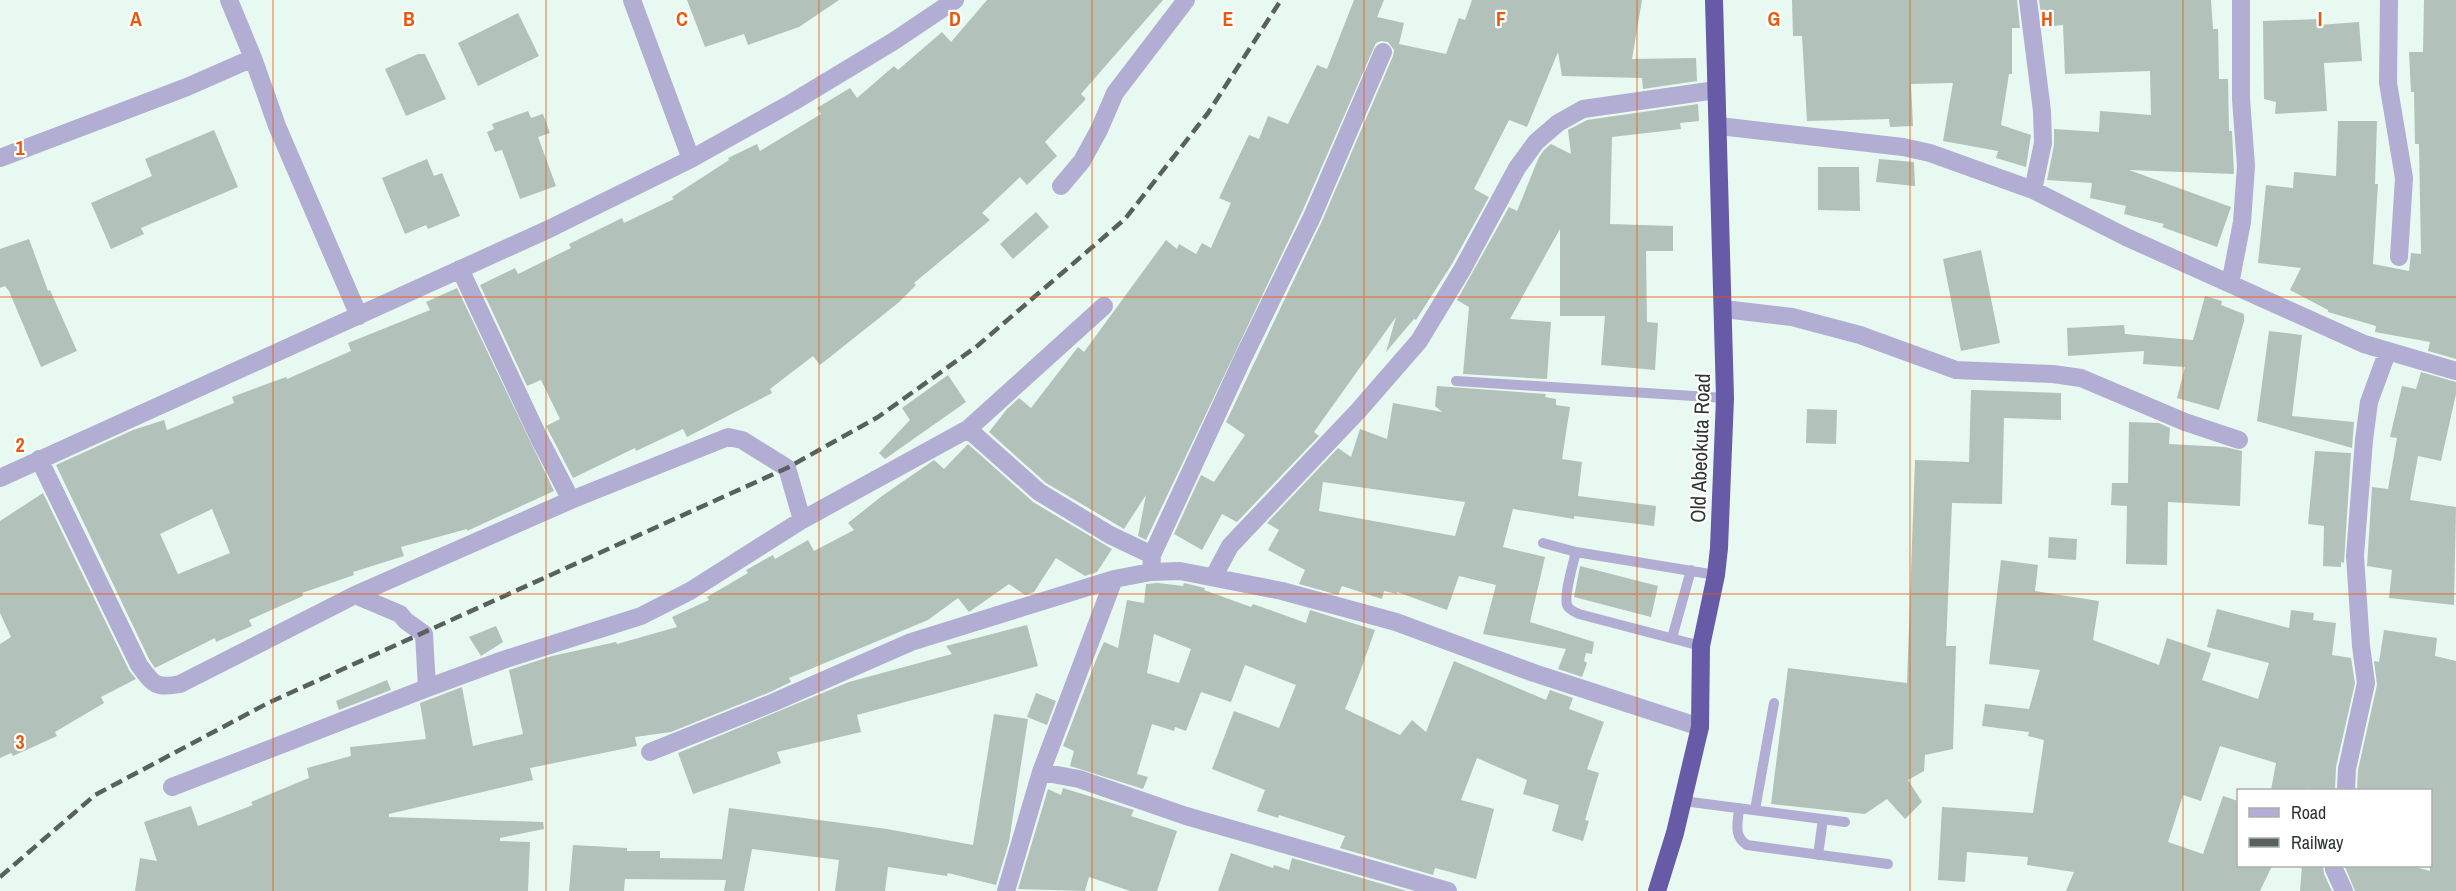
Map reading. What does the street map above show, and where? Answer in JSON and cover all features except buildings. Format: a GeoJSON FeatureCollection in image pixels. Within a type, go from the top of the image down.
{"type":"FeatureCollection","features":[{"type":"Feature","properties":{"kind":"highway","name":"Old Abeokuta Road"},"geometry":{"type":"LineString","coordinates":[[1657,891],[1675,833],[1700,727],[1701,646],[1716,575],[1725,398],[1714,0]]}},
{"type":"Feature","properties":{"kind":"street"},"geometry":{"type":"LineString","coordinates":[[229,0],[277,126],[359,316]]}},
{"type":"Feature","properties":{"kind":"street"},"geometry":{"type":"LineString","coordinates":[[633,0],[691,159]]}},
{"type":"Feature","properties":{"kind":"street"},"geometry":{"type":"LineString","coordinates":[[0,477],[359,316],[691,159],[803,96],[955,0]]}},
{"type":"Feature","properties":{"kind":"street"},"geometry":{"type":"LineString","coordinates":[[1061,186],[1082,161],[1115,93],[1186,0]]}},
{"type":"Feature","properties":{"kind":"street"},"geometry":{"type":"LineString","coordinates":[[2028,0],[2043,142],[2033,190]]}},
{"type":"Feature","properties":{"kind":"street"},"geometry":{"type":"LineString","coordinates":[[2230,284],[2242,222],[2246,166],[2241,99],[2241,0]]}},
{"type":"Feature","properties":{"kind":"street"},"geometry":{"type":"LineString","coordinates":[[2389,0],[2388,83],[2404,178],[2399,256]]}},
{"type":"Feature","properties":{"kind":"street"},"geometry":{"type":"LineString","coordinates":[[650,752],[772,703],[911,642],[1114,579],[1152,563],[1244,358],[1312,217],[1383,52]]}},
{"type":"Feature","properties":{"kind":"street"},"geometry":{"type":"LineString","coordinates":[[0,158],[176,91],[253,58]]}},
{"type":"Feature","properties":{"kind":"street"},"geometry":{"type":"LineString","coordinates":[[1214,576],[1230,546],[1359,410],[1419,341],[1462,270],[1517,168],[1536,142],[1558,123],[1583,109],[1716,90]]}},
{"type":"Feature","properties":{"kind":"street"},"geometry":{"type":"LineString","coordinates":[[1719,126],[1903,147],[1930,153],[2033,190],[2126,237],[2323,327],[2387,352],[2456,371]]}},
{"type":"Feature","properties":{"kind":"street"},"geometry":{"type":"LineString","coordinates":[[460,269],[529,419],[571,500]]}},
{"type":"Feature","properties":{"kind":"street"},"geometry":{"type":"LineString","coordinates":[[172,787],[427,688],[513,657],[641,616],[690,591],[802,520],[968,429],[1104,306]]}},
{"type":"Feature","properties":{"kind":"street"},"geometry":{"type":"LineString","coordinates":[[1724,309],[1792,317],[1860,335],[1956,370],[2053,374],[2081,378],[2185,422],[2239,440]]}},
{"type":"Feature","properties":{"kind":"street"},"geometry":{"type":"LineString","coordinates":[[2346,789],[2347,769],[2366,683],[2355,556],[2364,440],[2369,402],[2387,352]]}},
{"type":"Feature","properties":{"kind":"street"},"geometry":{"type":"LineString","coordinates":[[968,429],[1039,492],[1152,563],[1180,571],[1282,591],[1396,622],[1534,673],[1700,727]]}},
{"type":"Feature","properties":{"kind":"street"},"geometry":{"type":"LineString","coordinates":[[39,459],[139,665],[152,683],[163,687],[180,684],[355,595],[571,500],[729,437],[742,440],[787,468],[802,520]]}},
{"type":"Feature","properties":{"kind":"street"},"geometry":{"type":"LineString","coordinates":[[1006,891],[1041,772],[1114,579]]}},
{"type":"Feature","properties":{"kind":"street"},"geometry":{"type":"LineString","coordinates":[[355,595],[399,614],[424,634],[427,688]]}},
{"type":"Feature","properties":{"kind":"street"},"geometry":{"type":"LineString","coordinates":[[1041,772],[1079,779],[1186,816],[1448,891]]}},
{"type":"Feature","properties":{"kind":"street"},"geometry":{"type":"LineString","coordinates":[[2334,867],[2344,891]]}},
{"type":"Feature","properties":{"kind":"lane"},"geometry":{"type":"LineString","coordinates":[[1456,381],[1725,398]]}},
{"type":"Feature","properties":{"kind":"lane"},"geometry":{"type":"LineString","coordinates":[[1543,543],[1576,552],[1716,575]]}},
{"type":"Feature","properties":{"kind":"lane"},"geometry":{"type":"LineString","coordinates":[[1576,552],[1568,592],[1567,605],[1570,610],[1701,646]]}},
{"type":"Feature","properties":{"kind":"lane"},"geometry":{"type":"LineString","coordinates":[[1672,638],[1691,570]]}},
{"type":"Feature","properties":{"kind":"lane"},"geometry":{"type":"LineString","coordinates":[[1755,810],[1774,703]]}},
{"type":"Feature","properties":{"kind":"lane"},"geometry":{"type":"LineString","coordinates":[[1683,801],[1845,822]]}},
{"type":"Feature","properties":{"kind":"lane"},"geometry":{"type":"LineString","coordinates":[[1739,808],[1737,834],[1740,840],[1747,845],[1888,864]]}},
{"type":"Feature","properties":{"kind":"lane"},"geometry":{"type":"LineString","coordinates":[[1818,855],[1823,819]]}},
{"type":"Feature","properties":{"kind":"railway"},"geometry":{"type":"LineString","coordinates":[[0,877],[95,795],[268,703],[787,468],[878,417],[976,347],[1125,219],[1208,113],[1281,0]]}}]}
